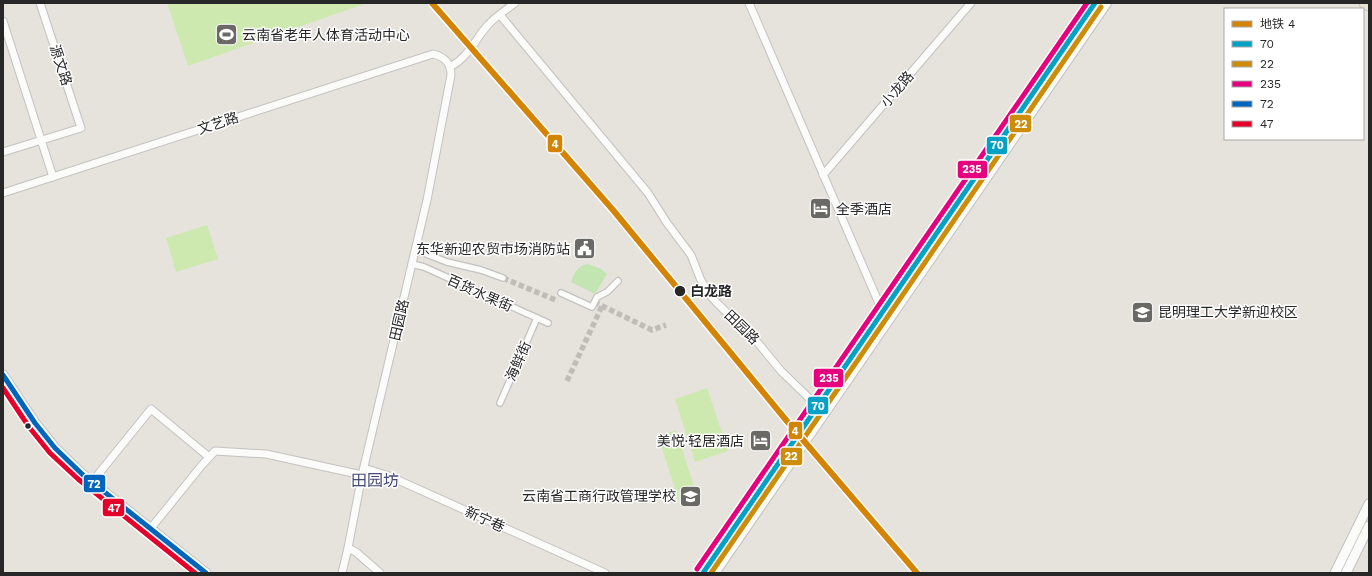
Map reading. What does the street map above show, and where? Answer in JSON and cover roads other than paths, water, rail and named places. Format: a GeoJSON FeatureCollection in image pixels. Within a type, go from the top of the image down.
{"type":"FeatureCollection","features":[{"type":"Feature","properties":{"kind":"main road"},"geometry":{"type":"LineString","coordinates":[[714,573],[884,316],[1095,3]]}},
{"type":"Feature","properties":{"kind":"main road"},"geometry":{"type":"LineString","coordinates":[[702,573],[791,446],[818,404],[987,178],[1106,3]]}},
{"type":"Feature","properties":{"kind":"main road"},"geometry":{"type":"LineString","coordinates":[[1365,3],[1369,5]]}},
{"type":"Feature","properties":{"kind":"street","name":"源文路"},"geometry":{"type":"LineString","coordinates":[[40,3],[81,128],[41,140]]}},
{"type":"Feature","properties":{"kind":"street"},"geometry":{"type":"LineString","coordinates":[[450,67],[464,56],[488,25],[515,3]]}},
{"type":"Feature","properties":{"kind":"street"},"geometry":{"type":"LineString","coordinates":[[749,3],[884,316]]}},
{"type":"Feature","properties":{"kind":"street","name":"小龙路"},"geometry":{"type":"LineString","coordinates":[[822,175],[971,3]]}},
{"type":"Feature","properties":{"kind":"street","name":"田园路"},"geometry":{"type":"LineString","coordinates":[[500,14],[648,193],[667,223],[691,255],[707,292],[716,303],[758,343],[781,371],[810,399],[818,404]]}},
{"type":"Feature","properties":{"kind":"street"},"geometry":{"type":"LineString","coordinates":[[3,21],[53,177]]}},
{"type":"Feature","properties":{"kind":"street","name":"文艺路"},"geometry":{"type":"LineString","coordinates":[[3,193],[433,54],[441,56],[448,62],[450,67]]}},
{"type":"Feature","properties":{"kind":"street","name":"田园路"},"geometry":{"type":"LineString","coordinates":[[342,573],[363,472],[427,200],[451,75],[450,67]]}},
{"type":"Feature","properties":{"kind":"street"},"geometry":{"type":"LineString","coordinates":[[3,152],[41,140]]}},
{"type":"Feature","properties":{"kind":"street"},"geometry":{"type":"LineString","coordinates":[[416,250],[447,262],[481,270],[503,278]]}},
{"type":"Feature","properties":{"kind":"street","name":"百货水果街"},"geometry":{"type":"LineString","coordinates":[[412,264],[424,267],[548,323]]}},
{"type":"Feature","properties":{"kind":"street"},"geometry":{"type":"LineString","coordinates":[[561,293],[592,307],[597,297],[607,292],[618,281]]}},
{"type":"Feature","properties":{"kind":"street","name":"海鲜街"},"geometry":{"type":"LineString","coordinates":[[500,403],[537,318]]}},
{"type":"Feature","properties":{"kind":"street"},"geometry":{"type":"LineString","coordinates":[[3,375],[35,423],[55,448],[92,482],[206,573]]}},
{"type":"Feature","properties":{"kind":"street"},"geometry":{"type":"LineString","coordinates":[[92,482],[151,409],[209,457],[151,528]]}},
{"type":"Feature","properties":{"kind":"street","name":"新宁巷"},"geometry":{"type":"LineString","coordinates":[[209,457],[215,450],[266,454],[389,476],[605,573]]}},
{"type":"Feature","properties":{"kind":"street"},"geometry":{"type":"LineString","coordinates":[[1335,573],[1369,504]]}},
{"type":"Feature","properties":{"kind":"street"},"geometry":{"type":"LineString","coordinates":[[1346,573],[1369,526]]}},
{"type":"Feature","properties":{"kind":"street"},"geometry":{"type":"LineString","coordinates":[[348,548],[356,552],[380,573]]}},
{"type":"Feature","properties":{"kind":"tunnel"},"geometry":{"type":"LineString","coordinates":[[503,278],[558,301]]}},
{"type":"Feature","properties":{"kind":"tunnel"},"geometry":{"type":"LineString","coordinates":[[594,302],[652,330],[666,325]]}},
{"type":"Feature","properties":{"kind":"tunnel"},"geometry":{"type":"LineString","coordinates":[[567,381],[602,306]]}},
{"type":"Feature","properties":{"kind":"metro line","name":"4"},"geometry":{"type":"LineString","coordinates":[[432,3],[613,210],[786,420],[917,573]]}},
{"type":"Feature","properties":{"kind":"place","name":"云南省老年人体育活动中心"},"geometry":{"type":"Point","coordinates":[227,35]}},
{"type":"Feature","properties":{"kind":"place","name":"全季酒店"},"geometry":{"type":"Point","coordinates":[820,209]}},
{"type":"Feature","properties":{"kind":"place","name":"东华新迎农贸市场消防站"},"geometry":{"type":"Point","coordinates":[585,249]}},
{"type":"Feature","properties":{"kind":"place","name":"白龙路"},"geometry":{"type":"Point","coordinates":[680,291]}},
{"type":"Feature","properties":{"kind":"place","name":"昆明理工大学新迎校区"},"geometry":{"type":"Point","coordinates":[1143,312]}},
{"type":"Feature","properties":{"kind":"place","name":"美悦·轻居酒店"},"geometry":{"type":"Point","coordinates":[760,441]}},
{"type":"Feature","properties":{"kind":"place","name":"云南省工商行政管理学校"},"geometry":{"type":"Point","coordinates":[691,496]}},
{"type":"Feature","properties":{"kind":"district","name":"田园坊"},"geometry":{"type":"Point","coordinates":[375,480]}}]}
